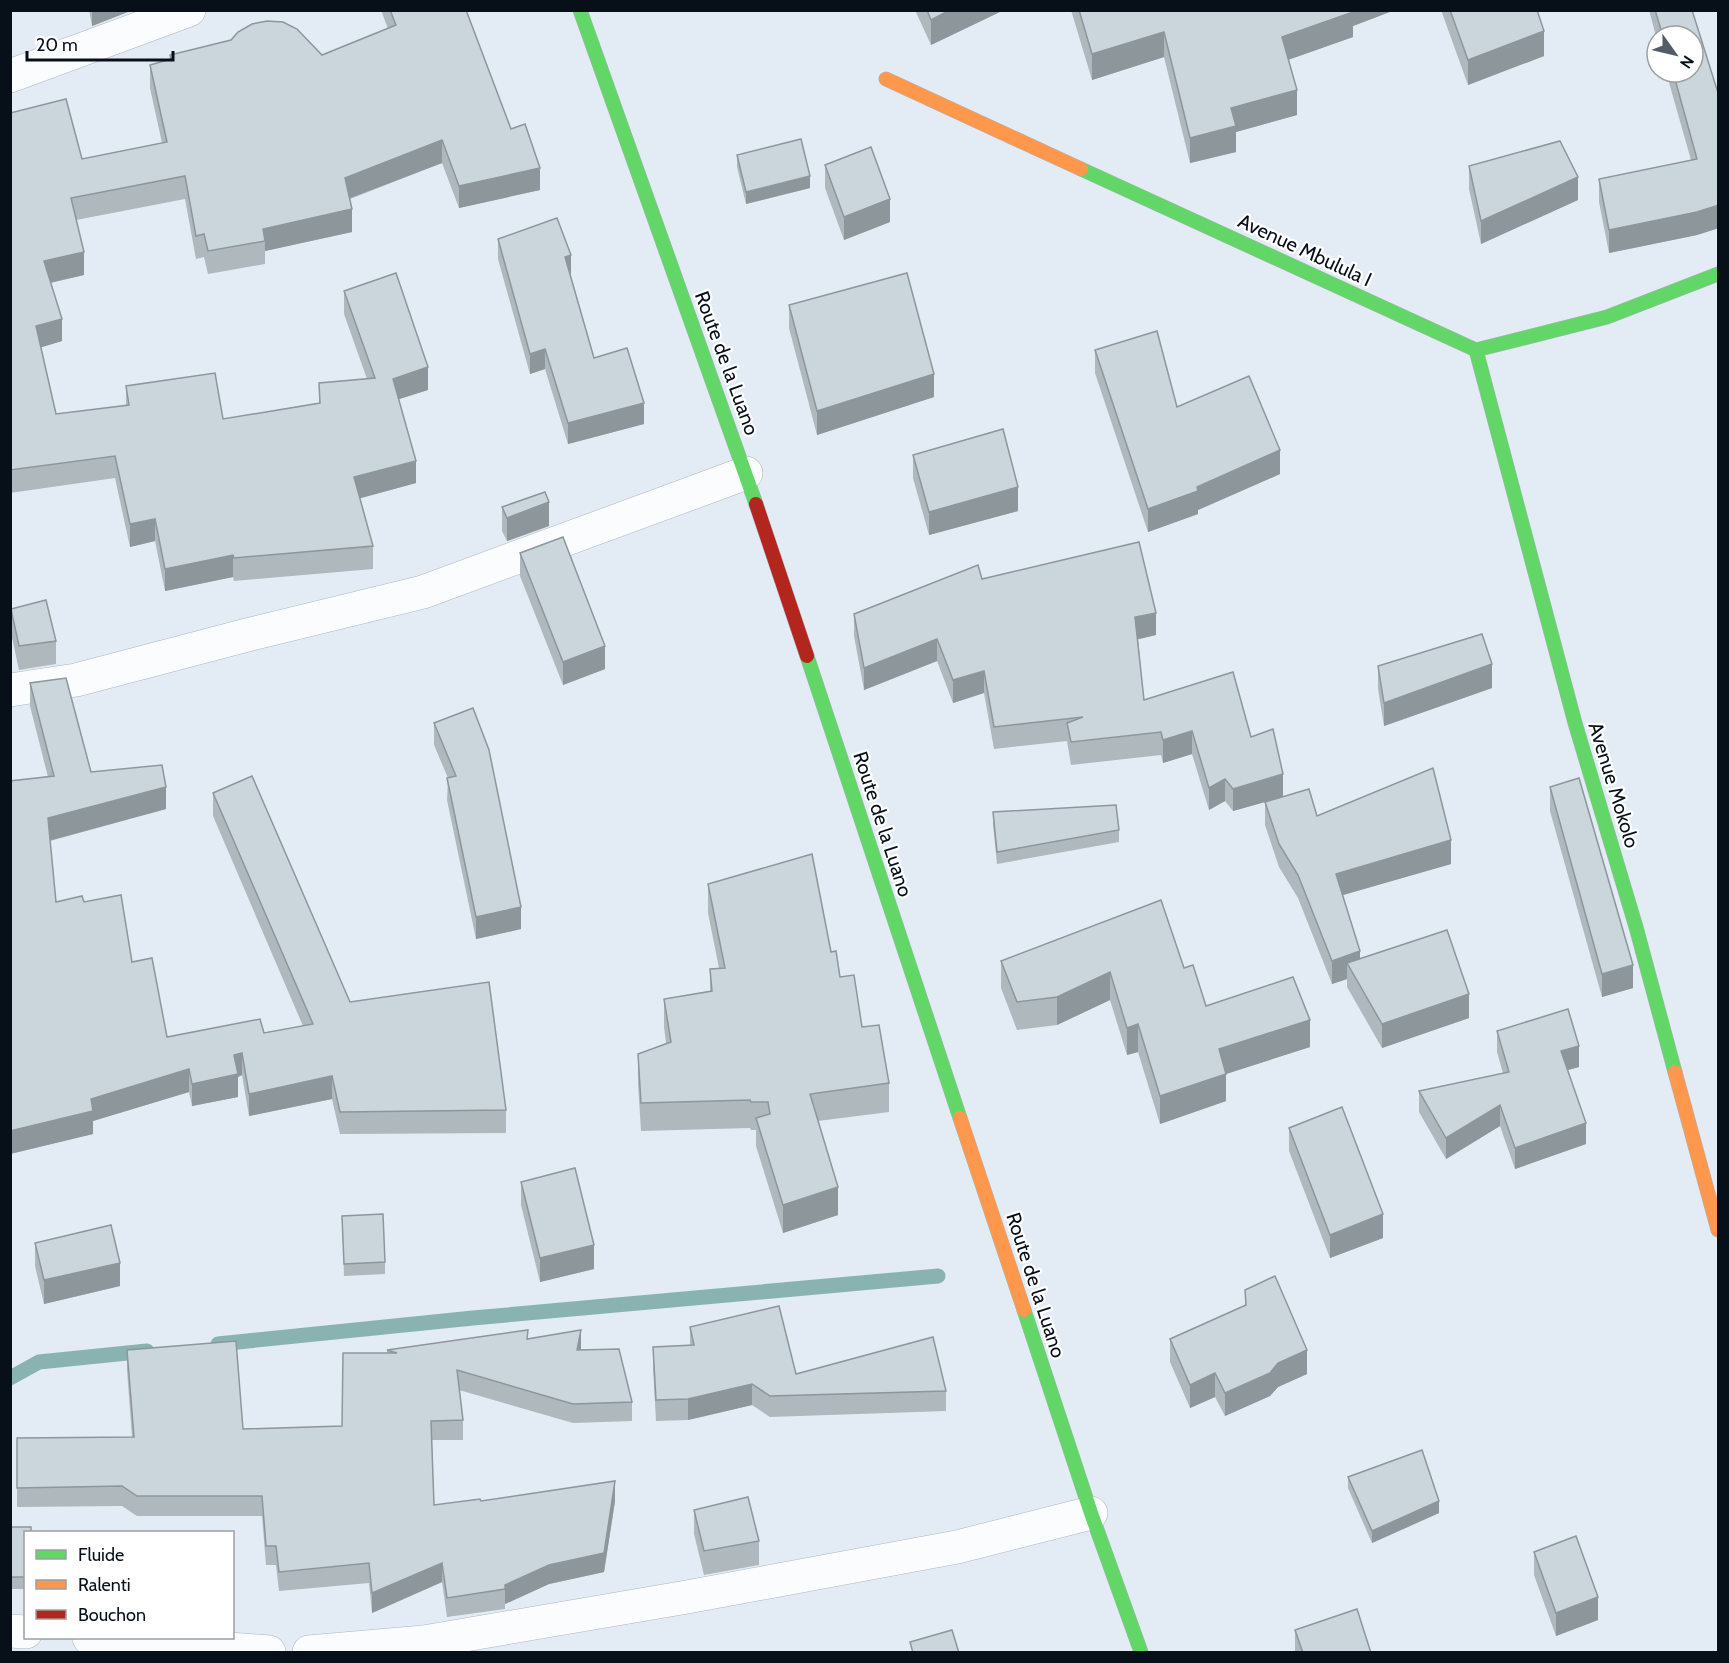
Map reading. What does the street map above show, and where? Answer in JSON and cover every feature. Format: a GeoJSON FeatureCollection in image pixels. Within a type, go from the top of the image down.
{"type":"FeatureCollection","features":[{"type":"Feature","properties":{"kind":"street"},"geometry":{"type":"LineString","coordinates":[[10,76],[189,10]]}},
{"type":"Feature","properties":{"kind":"street","name":"Route de la Luano"},"geometry":{"type":"LineString","coordinates":[[580,10],[746,473],[1091,1513],[1141,1653]]}},
{"type":"Feature","properties":{"kind":"street","name":"Avenue Mbulula I"},"geometry":{"type":"LineString","coordinates":[[886,79],[1476,350]]}},
{"type":"Feature","properties":{"kind":"street"},"geometry":{"type":"LineString","coordinates":[[1476,350],[1607,317],[1719,274]]}},
{"type":"Feature","properties":{"kind":"street","name":"Avenue Mokolo"},"geometry":{"type":"LineString","coordinates":[[1476,350],[1575,723],[1636,927],[1719,1230]]}},
{"type":"Feature","properties":{"kind":"street"},"geometry":{"type":"LineString","coordinates":[[10,690],[76,680],[246,635],[423,592],[746,473]]}},
{"type":"Feature","properties":{"kind":"street"},"geometry":{"type":"LineString","coordinates":[[309,1653],[424,1642],[675,1599],[957,1547],[1091,1513]]}},
{"type":"Feature","properties":{"kind":"street"},"geometry":{"type":"LineString","coordinates":[[101,1639],[269,1653]]}},
{"type":"Feature","properties":{"kind":"building"},"geometry":{"type":"Polygon","coordinates":[[[390,10],[466,10],[511,129],[525,124],[540,168],[459,186],[442,140],[345,178],[352,209],[263,229],[265,241],[208,251],[204,234],[196,236],[185,176],[71,198],[84,252],[44,261],[62,319],[36,326],[56,414],[129,405],[126,386],[215,373],[223,419],[320,403],[319,383],[375,378],[344,291],[396,273],[428,367],[393,379],[416,461],[354,477],[373,546],[234,558],[233,555],[165,569],[155,519],[130,524],[115,456],[10,470],[10,113],[66,99],[82,159],[167,142],[150,65],[171,59],[170,55],[231,40],[238,32],[252,24],[267,21],[283,22],[297,29],[322,55],[396,25],[390,10]]]}},
{"type":"Feature","properties":{"kind":"building"},"geometry":{"type":"Polygon","coordinates":[[[927,10],[950,10],[931,20],[927,10]]]}},
{"type":"Feature","properties":{"kind":"building"},"geometry":{"type":"Polygon","coordinates":[[[1079,10],[1353,10],[1353,12],[1282,37],[1297,90],[1231,108],[1236,126],[1190,138],[1164,32],[1092,54],[1079,10]]]}},
{"type":"Feature","properties":{"kind":"building"},"geometry":{"type":"Polygon","coordinates":[[[1450,10],[1537,10],[1544,31],[1468,60],[1450,10]]]}},
{"type":"Feature","properties":{"kind":"building"},"geometry":{"type":"Polygon","coordinates":[[[1655,10],[1692,10],[1696,24],[1659,24],[1655,10]]]}},
{"type":"Feature","properties":{"kind":"building"},"geometry":{"type":"Polygon","coordinates":[[[1705,51],[1719,96],[1719,205],[1697,212],[1609,230],[1599,179],[1697,159],[1676,84],[1705,84],[1705,51]]]}},
{"type":"Feature","properties":{"kind":"building"},"geometry":{"type":"Polygon","coordinates":[[[801,139],[810,176],[746,192],[737,155],[801,139]]]}},
{"type":"Feature","properties":{"kind":"building"},"geometry":{"type":"Polygon","coordinates":[[[1560,141],[1578,177],[1481,221],[1469,166],[1560,141]]]}},
{"type":"Feature","properties":{"kind":"building"},"geometry":{"type":"Polygon","coordinates":[[[871,147],[890,199],[844,217],[825,165],[871,147]]]}},
{"type":"Feature","properties":{"kind":"building"},"geometry":{"type":"Polygon","coordinates":[[[557,218],[571,255],[565,257],[594,358],[627,348],[644,403],[568,423],[545,349],[530,354],[498,239],[557,218]]]}},
{"type":"Feature","properties":{"kind":"building"},"geometry":{"type":"Polygon","coordinates":[[[907,273],[934,374],[817,411],[789,305],[907,273]]]}},
{"type":"Feature","properties":{"kind":"building"},"geometry":{"type":"Polygon","coordinates":[[[1157,331],[1177,407],[1249,376],[1280,450],[1197,487],[1198,491],[1148,509],[1095,350],[1157,331]]]}},
{"type":"Feature","properties":{"kind":"building"},"geometry":{"type":"Polygon","coordinates":[[[1003,429],[1018,487],[929,512],[913,455],[1003,429]]]}},
{"type":"Feature","properties":{"kind":"building"},"geometry":{"type":"Polygon","coordinates":[[[545,492],[549,502],[507,518],[502,507],[545,492]]]}},
{"type":"Feature","properties":{"kind":"building"},"geometry":{"type":"Polygon","coordinates":[[[563,537],[605,646],[563,662],[520,553],[563,537]]]}},
{"type":"Feature","properties":{"kind":"building"},"geometry":{"type":"Polygon","coordinates":[[[1139,542],[1156,613],[1135,617],[1144,700],[1233,672],[1251,737],[1273,729],[1283,774],[1233,789],[1225,779],[1209,788],[1192,731],[1163,740],[1161,732],[1071,742],[1067,723],[1083,717],[994,727],[984,671],[953,680],[937,639],[864,668],[854,614],[978,565],[982,579],[1139,542]]]}},
{"type":"Feature","properties":{"kind":"building"},"geometry":{"type":"Polygon","coordinates":[[[46,600],[56,641],[19,646],[11,609],[46,600]]]}},
{"type":"Feature","properties":{"kind":"building"},"geometry":{"type":"Polygon","coordinates":[[[1482,634],[1492,664],[1384,703],[1378,666],[1482,634]]]}},
{"type":"Feature","properties":{"kind":"building"},"geometry":{"type":"Polygon","coordinates":[[[66,678],[91,772],[162,765],[166,787],[48,818],[56,902],[82,896],[84,902],[121,895],[132,962],[152,958],[167,1037],[260,1019],[264,1033],[313,1024],[213,793],[252,776],[350,1002],[489,982],[506,1110],[340,1112],[332,1076],[249,1094],[242,1053],[234,1055],[238,1074],[192,1084],[189,1069],[91,1099],[93,1111],[10,1131],[10,781],[54,776],[30,683],[66,678]]]}},
{"type":"Feature","properties":{"kind":"building"},"geometry":{"type":"Polygon","coordinates":[[[473,708],[489,750],[521,907],[476,917],[447,778],[456,776],[434,723],[473,708]]]}},
{"type":"Feature","properties":{"kind":"building"},"geometry":{"type":"Polygon","coordinates":[[[1433,768],[1451,840],[1336,874],[1360,951],[1332,961],[1298,875],[1279,844],[1265,802],[1309,789],[1317,816],[1433,768]]]}},
{"type":"Feature","properties":{"kind":"building"},"geometry":{"type":"Polygon","coordinates":[[[1579,778],[1633,965],[1602,974],[1550,787],[1579,778]]]}},
{"type":"Feature","properties":{"kind":"building"},"geometry":{"type":"Polygon","coordinates":[[[1116,805],[1119,830],[997,852],[993,812],[1116,805]]]}},
{"type":"Feature","properties":{"kind":"building"},"geometry":{"type":"Polygon","coordinates":[[[812,854],[831,952],[836,951],[840,977],[854,975],[862,1027],[879,1025],[889,1083],[810,1094],[838,1187],[783,1205],[756,1118],[770,1114],[768,1102],[751,1102],[750,1100],[641,1103],[638,1054],[671,1042],[664,999],[712,991],[710,969],[725,968],[708,884],[812,854]]]}},
{"type":"Feature","properties":{"kind":"building"},"geometry":{"type":"Polygon","coordinates":[[[1161,900],[1184,968],[1193,965],[1206,1006],[1293,977],[1310,1020],[1219,1049],[1226,1074],[1160,1096],[1138,1024],[1127,1028],[1110,972],[1057,997],[1017,1002],[1001,961],[1161,900]]]}},
{"type":"Feature","properties":{"kind":"building"},"geometry":{"type":"Polygon","coordinates":[[[1447,930],[1469,994],[1382,1024],[1347,963],[1447,930]]]}},
{"type":"Feature","properties":{"kind":"building"},"geometry":{"type":"Polygon","coordinates":[[[1568,1009],[1579,1046],[1561,1051],[1586,1123],[1515,1148],[1500,1105],[1446,1138],[1419,1091],[1509,1072],[1497,1031],[1568,1009]]]}},
{"type":"Feature","properties":{"kind":"building"},"geometry":{"type":"Polygon","coordinates":[[[1342,1107],[1383,1214],[1330,1235],[1289,1128],[1342,1107]]]}},
{"type":"Feature","properties":{"kind":"building"},"geometry":{"type":"Polygon","coordinates":[[[575,1168],[594,1245],[540,1258],[521,1182],[575,1168]]]}},
{"type":"Feature","properties":{"kind":"building"},"geometry":{"type":"Polygon","coordinates":[[[383,1214],[385,1262],[344,1264],[342,1216],[383,1214]]]}},
{"type":"Feature","properties":{"kind":"building"},"geometry":{"type":"Polygon","coordinates":[[[111,1225],[120,1263],[44,1280],[35,1243],[111,1225]]]}},
{"type":"Feature","properties":{"kind":"building"},"geometry":{"type":"Polygon","coordinates":[[[1275,1276],[1307,1350],[1278,1363],[1270,1373],[1225,1393],[1215,1373],[1190,1385],[1170,1339],[1246,1305],[1245,1290],[1275,1276]]]}},
{"type":"Feature","properties":{"kind":"building"},"geometry":{"type":"Polygon","coordinates":[[[779,1306],[796,1374],[933,1337],[946,1391],[770,1396],[752,1384],[688,1399],[656,1400],[653,1347],[694,1345],[690,1327],[779,1306]]]}},
{"type":"Feature","properties":{"kind":"building"},"geometry":{"type":"Polygon","coordinates":[[[528,1330],[527,1339],[581,1330],[577,1350],[619,1349],[632,1402],[573,1404],[457,1370],[463,1420],[431,1421],[434,1505],[480,1499],[481,1501],[615,1481],[604,1553],[549,1565],[505,1585],[505,1589],[447,1598],[442,1563],[372,1593],[369,1563],[279,1572],[276,1546],[266,1546],[262,1496],[137,1496],[122,1486],[17,1488],[17,1438],[134,1437],[127,1350],[236,1341],[243,1429],[342,1426],[343,1353],[397,1353],[387,1350],[528,1330]]]}},
{"type":"Feature","properties":{"kind":"building"},"geometry":{"type":"Polygon","coordinates":[[[1422,1450],[1439,1501],[1372,1531],[1348,1477],[1422,1450]]]}},
{"type":"Feature","properties":{"kind":"building"},"geometry":{"type":"Polygon","coordinates":[[[748,1497],[759,1541],[704,1551],[694,1510],[748,1497]]]}},
{"type":"Feature","properties":{"kind":"building"},"geometry":{"type":"Polygon","coordinates":[[[10,1527],[31,1527],[31,1531],[24,1531],[24,1577],[10,1577],[10,1527]]]}},
{"type":"Feature","properties":{"kind":"building"},"geometry":{"type":"Polygon","coordinates":[[[1576,1536],[1598,1597],[1556,1613],[1534,1552],[1576,1536]]]}},
{"type":"Feature","properties":{"kind":"building"},"geometry":{"type":"Polygon","coordinates":[[[1357,1609],[1371,1653],[1303,1653],[1295,1630],[1357,1609]]]}},
{"type":"Feature","properties":{"kind":"building"},"geometry":{"type":"Polygon","coordinates":[[[952,1630],[959,1653],[913,1653],[910,1642],[952,1630]]]}},
{"type":"Feature","properties":{"kind":"waterway"},"geometry":{"type":"LineString","coordinates":[[218,1344],[473,1318],[938,1276]]}},
{"type":"Feature","properties":{"kind":"waterway"},"geometry":{"type":"LineString","coordinates":[[10,1378],[39,1362],[147,1351]]}},
{"type":"Feature","properties":{"kind":"traffic: fast"},"geometry":{"type":"LineString","coordinates":[[580,10],[756,504]]}},
{"type":"Feature","properties":{"kind":"traffic: fast"},"geometry":{"type":"LineString","coordinates":[[1081,169],[1476,350],[1607,317],[1718,274]]}},
{"type":"Feature","properties":{"kind":"traffic: fast"},"geometry":{"type":"LineString","coordinates":[[1476,350],[1575,723],[1636,927],[1675,1072]]}},
{"type":"Feature","properties":{"kind":"traffic: fast"},"geometry":{"type":"LineString","coordinates":[[807,656],[960,1118]]}},
{"type":"Feature","properties":{"kind":"traffic: fast"},"geometry":{"type":"LineString","coordinates":[[1024,1310],[1091,1513],[1141,1652]]}},
{"type":"Feature","properties":{"kind":"traffic: slow"},"geometry":{"type":"LineString","coordinates":[[886,79],[1081,169]]}},
{"type":"Feature","properties":{"kind":"traffic: slow"},"geometry":{"type":"LineString","coordinates":[[1675,1072],[1718,1230]]}},
{"type":"Feature","properties":{"kind":"traffic: slow"},"geometry":{"type":"LineString","coordinates":[[960,1118],[1024,1310]]}},
{"type":"Feature","properties":{"kind":"traffic: jam"},"geometry":{"type":"LineString","coordinates":[[756,504],[807,656]]}}]}
